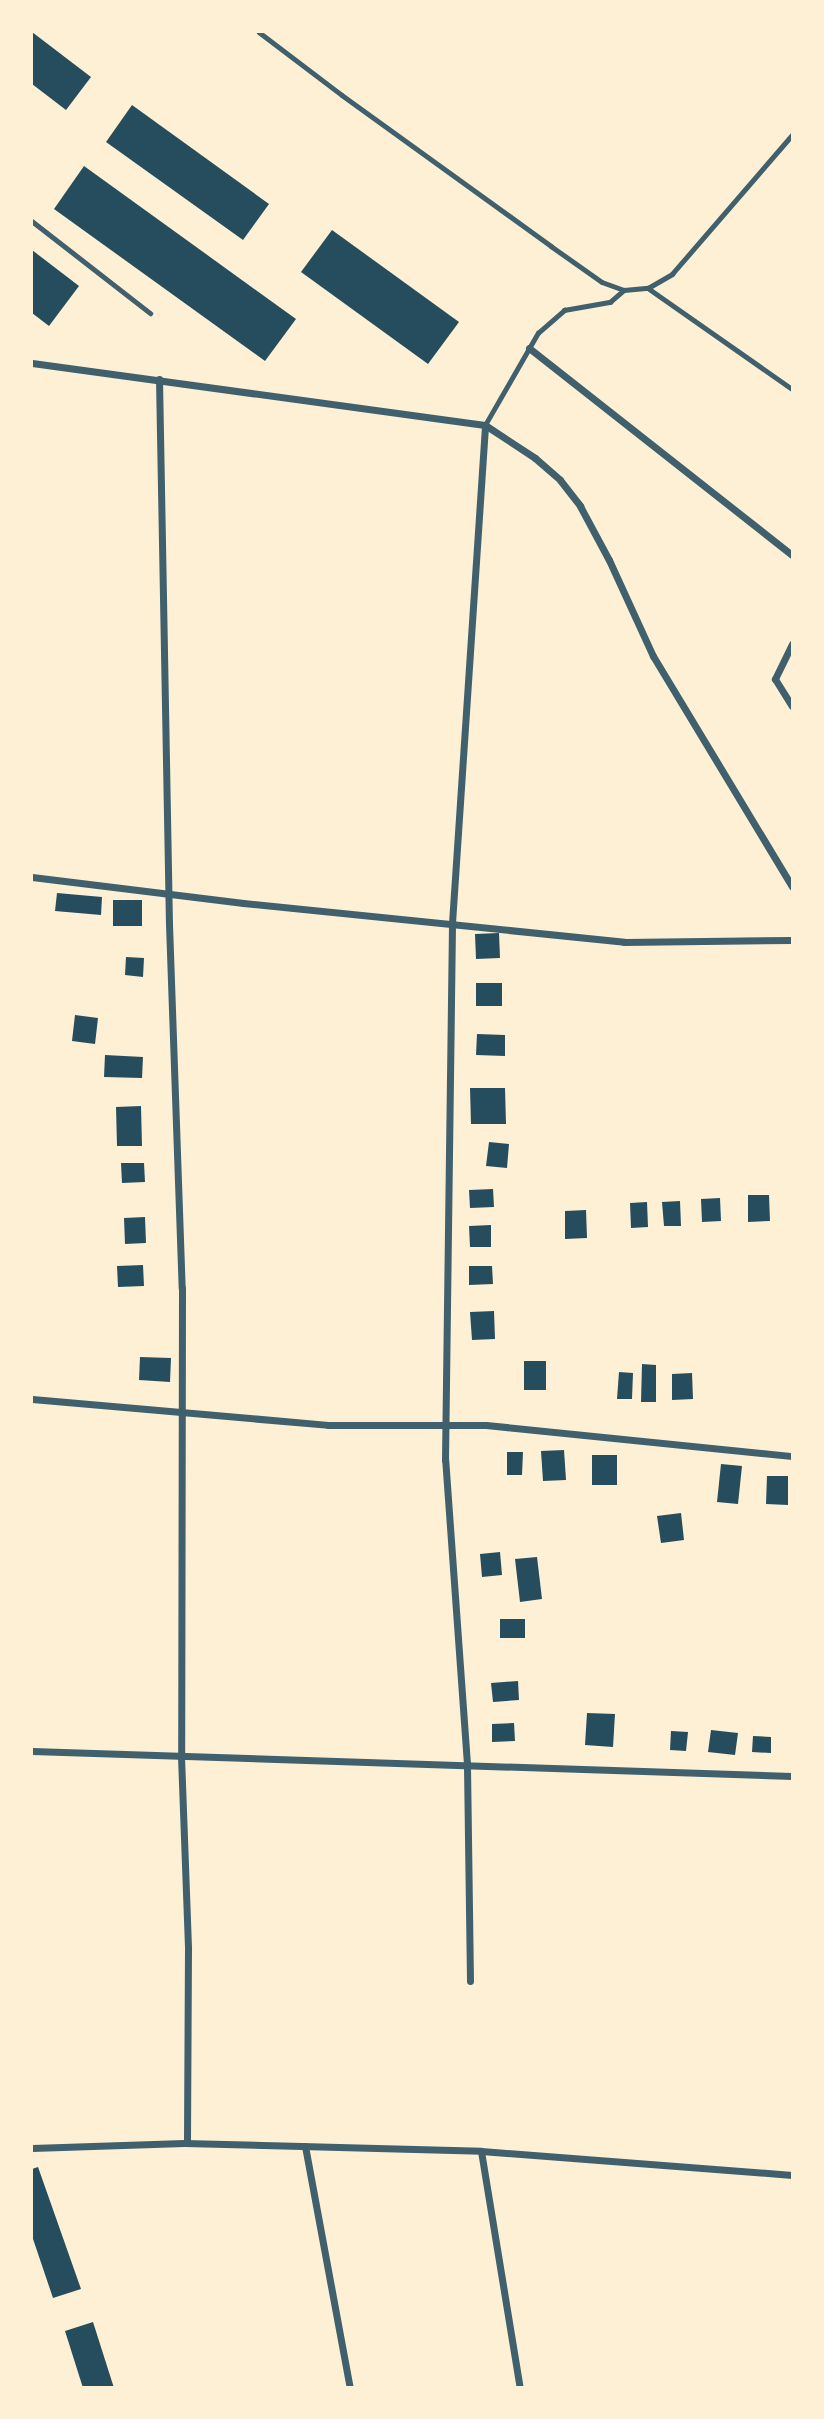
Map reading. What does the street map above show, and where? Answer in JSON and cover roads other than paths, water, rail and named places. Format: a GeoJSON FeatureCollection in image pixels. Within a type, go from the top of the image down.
{"type":"FeatureCollection","features":[{"type":"Feature","properties":{"kind":"street"},"geometry":{"type":"LineString","coordinates":[[529,348],[793,555]]}},
{"type":"Feature","properties":{"kind":"street"},"geometry":{"type":"LineString","coordinates":[[32,363],[485,425],[535,458],[560,480],[580,506],[609,560],[653,656],[793,886]]}},
{"type":"Feature","properties":{"kind":"street"},"geometry":{"type":"LineString","coordinates":[[159,379],[169,891],[182,1288],[181,1756],[188,1948],[187,2143]]}},
{"type":"Feature","properties":{"kind":"street"},"geometry":{"type":"LineString","coordinates":[[470,1981],[467,1764],[448,1512],[446,1424],[452,923],[485,425]]}},
{"type":"Feature","properties":{"kind":"street"},"geometry":{"type":"LineString","coordinates":[[793,644],[775,679],[793,706]]}},
{"type":"Feature","properties":{"kind":"street"},"geometry":{"type":"LineString","coordinates":[[32,877],[169,891],[243,903],[624,942],[793,940]]}},
{"type":"Feature","properties":{"kind":"street"},"geometry":{"type":"LineString","coordinates":[[32,1399],[328,1425],[446,1424],[542,1429],[793,1456]]}},
{"type":"Feature","properties":{"kind":"street"},"geometry":{"type":"LineString","coordinates":[[32,1751],[793,1776]]}},
{"type":"Feature","properties":{"kind":"street"},"geometry":{"type":"LineString","coordinates":[[32,2148],[187,2143],[481,2151],[793,2175]]}},
{"type":"Feature","properties":{"kind":"street"},"geometry":{"type":"LineString","coordinates":[[305,2146],[349,2388]]}},
{"type":"Feature","properties":{"kind":"street"},"geometry":{"type":"LineString","coordinates":[[481,2151],[520,2388]]}},
{"type":"Feature","properties":{"kind":"lane"},"geometry":{"type":"LineString","coordinates":[[259,32],[551,246],[602,282],[624,290],[648,288],[672,274],[793,135]]}},
{"type":"Feature","properties":{"kind":"lane"},"geometry":{"type":"LineString","coordinates":[[32,221],[150,313]]}},
{"type":"Feature","properties":{"kind":"lane"},"geometry":{"type":"LineString","coordinates":[[648,288],[793,389]]}},
{"type":"Feature","properties":{"kind":"lane"},"geometry":{"type":"LineString","coordinates":[[485,425],[538,333],[564,310],[610,302],[624,290]]}}]}
